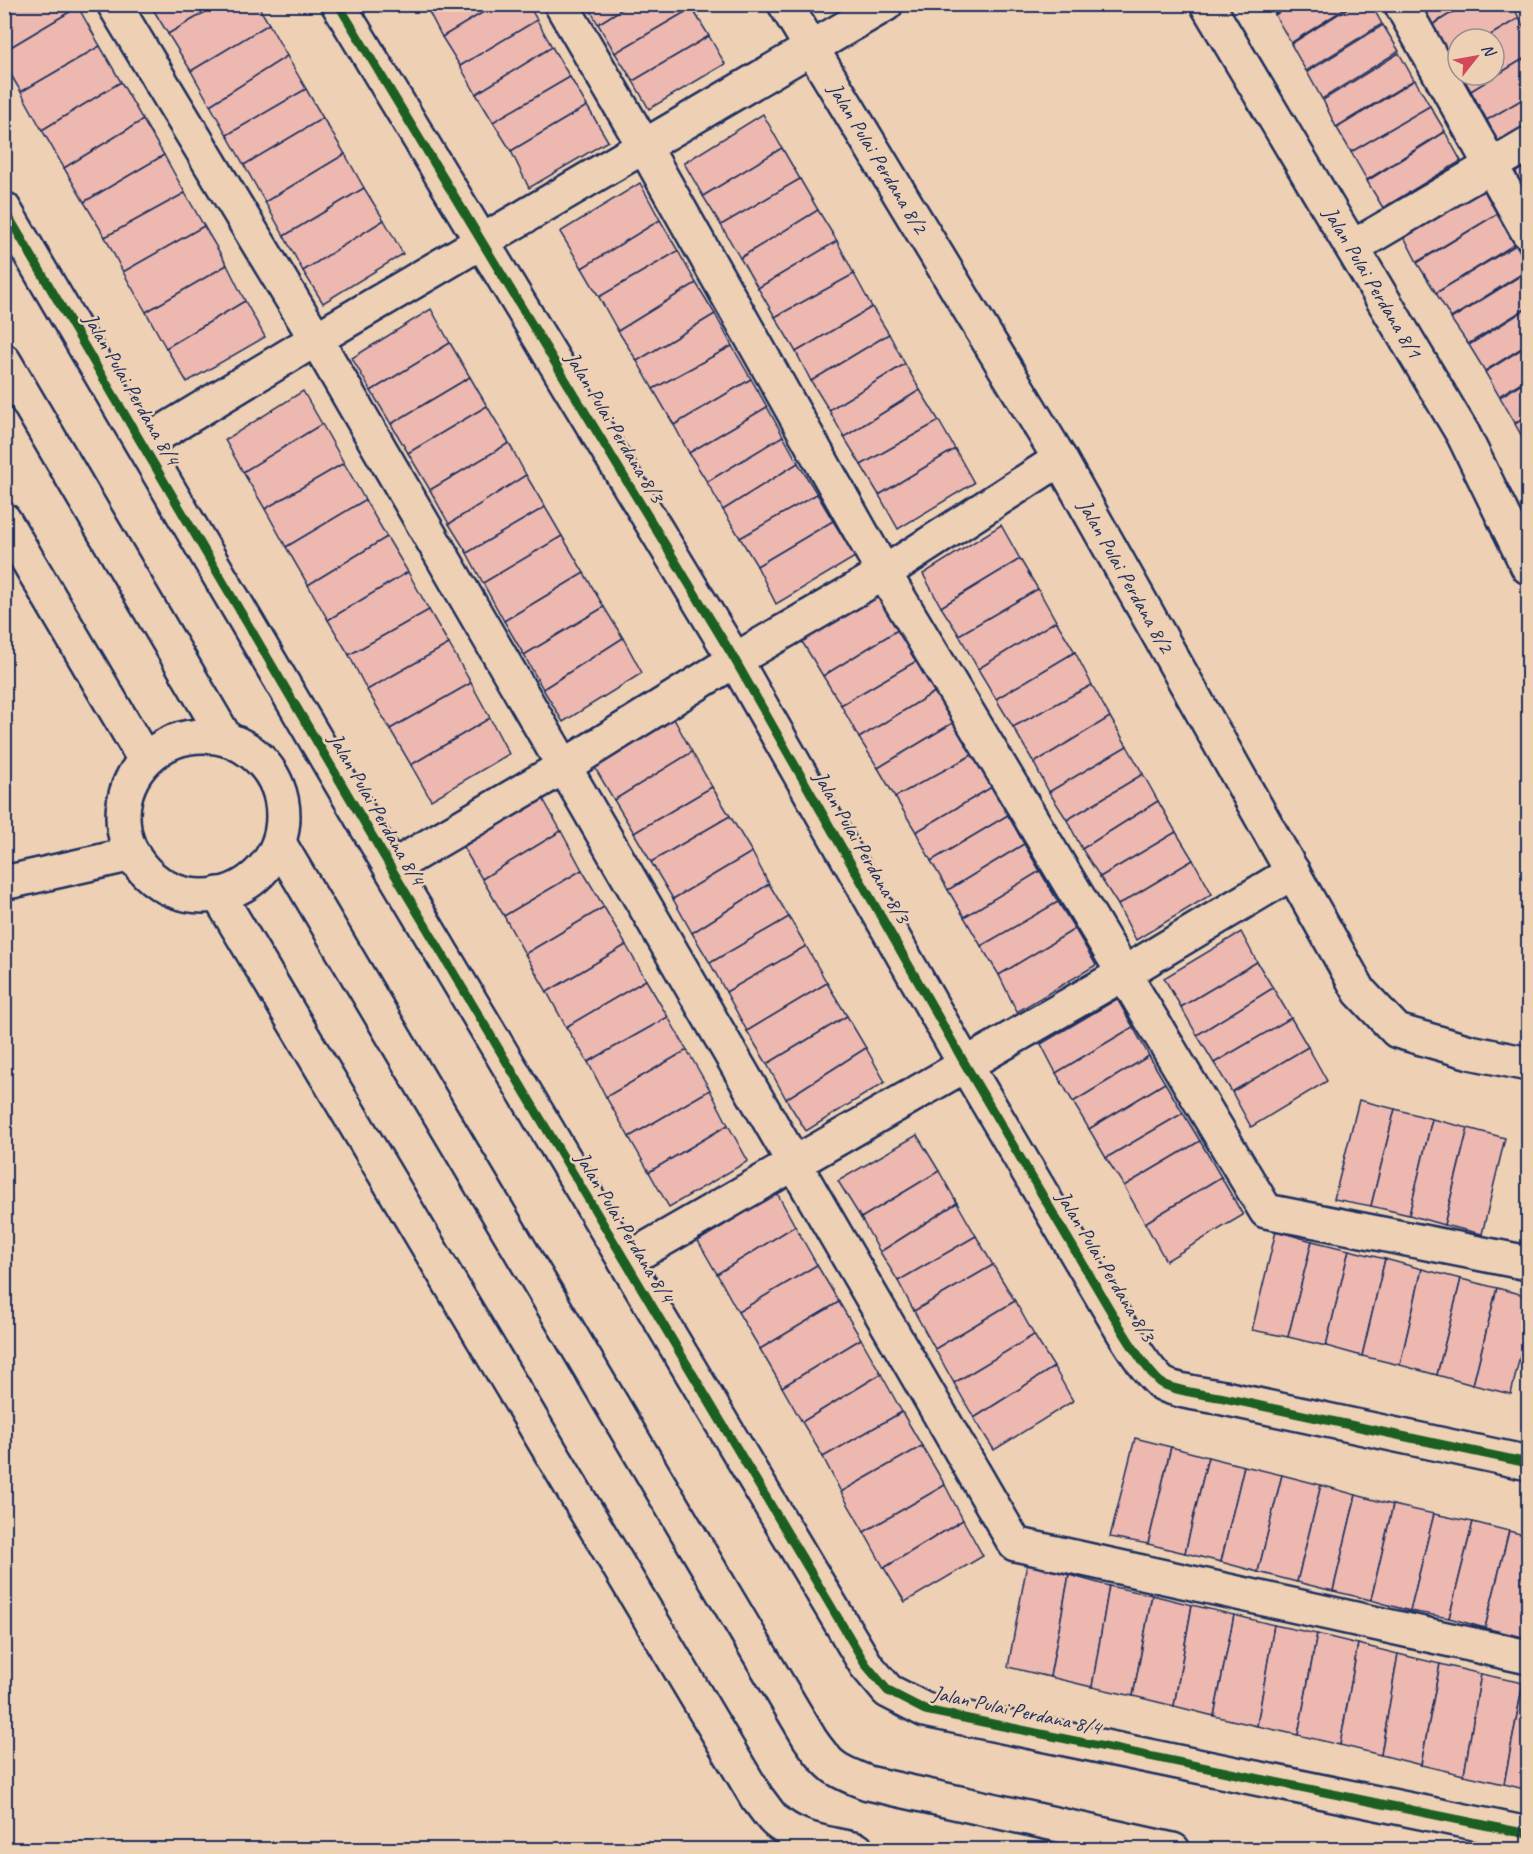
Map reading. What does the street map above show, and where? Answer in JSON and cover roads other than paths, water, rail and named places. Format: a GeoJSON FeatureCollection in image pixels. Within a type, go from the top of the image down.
{"type":"FeatureCollection","features":[{"type":"Feature","properties":{"kind":"street"},"geometry":{"type":"LineString","coordinates":[[114,4],[316,339],[562,767],[1015,1544],[1528,1657]]}},
{"type":"Feature","properties":{"kind":"street","name":"Jalan Pulai Perdana 8/3"},"geometry":{"type":"LineString","coordinates":[[338,4],[735,660],[965,1064],[1130,1344],[1161,1383],[1192,1393],[1528,1463]]}},
{"type":"Feature","properties":{"kind":"street"},"geometry":{"type":"LineString","coordinates":[[561,4],[644,146],[884,573],[1266,1211],[1528,1263]]}},
{"type":"Feature","properties":{"kind":"street","name":"Jalan Pulai Perdana 8/2"},"geometry":{"type":"LineString","coordinates":[[785,4],[1060,459],[1360,992],[1397,1031],[1470,1052],[1528,1064]]}},
{"type":"Feature","properties":{"kind":"street"},"geometry":{"type":"LineString","coordinates":[[143,444],[316,339],[886,4]]}},
{"type":"Feature","properties":{"kind":"street","name":"Jalan Pulai Perdana 8/1"},"geometry":{"type":"LineString","coordinates":[[1207,4],[1463,434],[1528,567]]}},
{"type":"Feature","properties":{"kind":"street"},"geometry":{"type":"LineString","coordinates":[[1401,4],[1528,232]]}},
{"type":"Feature","properties":{"kind":"street"},"geometry":{"type":"LineString","coordinates":[[1353,247],[1528,144]]}},
{"type":"Feature","properties":{"kind":"street","name":"Jalan Pulai Perdana 8/4"},"geometry":{"type":"LineString","coordinates":[[4,209],[625,1261],[866,1665],[888,1691],[926,1710],[1528,1834]]}},
{"type":"Feature","properties":{"kind":"street"},"geometry":{"type":"LineString","coordinates":[[4,361],[226,739]]}},
{"type":"Feature","properties":{"kind":"street"},"geometry":{"type":"LineString","coordinates":[[391,868],[562,767],[735,660],[884,573],[1060,459]]}},
{"type":"Feature","properties":{"kind":"street"},"geometry":{"type":"LineString","coordinates":[[4,520],[145,760]]}},
{"type":"Feature","properties":{"kind":"street"},"geometry":{"type":"LineString","coordinates":[[204,735],[226,739],[247,748],[263,763],[276,782],[282,802],[283,823],[279,843],[269,861],[255,877],[238,888],[218,894],[197,896],[178,892],[159,883],[144,870],[133,855],[125,836],[123,816],[125,796],[132,777],[145,760],[162,746],[182,738],[204,735]]}},
{"type":"Feature","properties":{"kind":"street"},"geometry":{"type":"LineString","coordinates":[[279,843],[810,1739],[826,1762],[845,1774],[868,1783],[1173,1850]]}},
{"type":"Feature","properties":{"kind":"street"},"geometry":{"type":"LineString","coordinates":[[4,880],[133,855]]}},
{"type":"Feature","properties":{"kind":"street"},"geometry":{"type":"LineString","coordinates":[[625,1261],[1123,974],[1293,872]]}},
{"type":"Feature","properties":{"kind":"street"},"geometry":{"type":"LineString","coordinates":[[218,894],[758,1798],[777,1823],[792,1832],[816,1841],[857,1850]]}}]}
